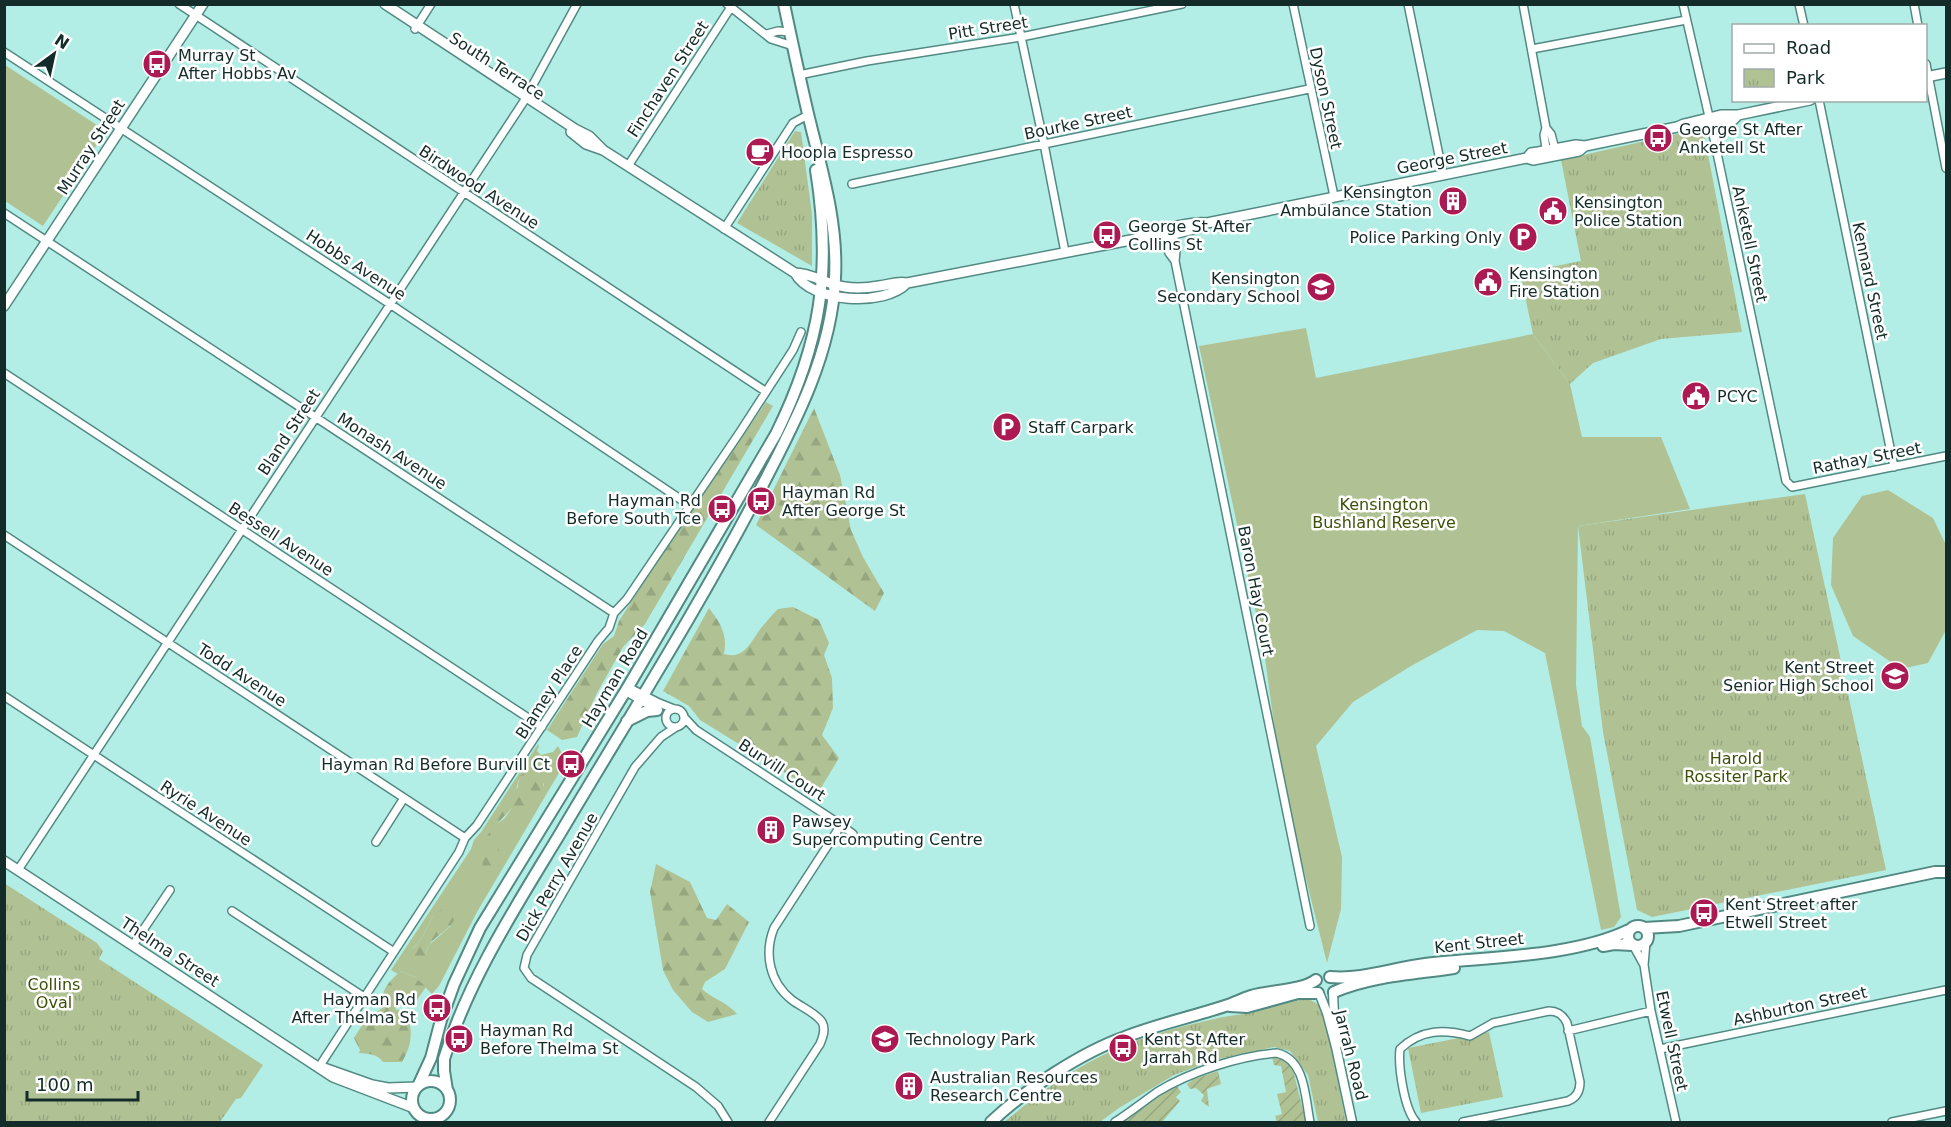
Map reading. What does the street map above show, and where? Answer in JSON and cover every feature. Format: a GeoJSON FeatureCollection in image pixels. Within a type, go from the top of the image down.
{"type":"FeatureCollection","features":[{"type":"Feature","properties":{"kind":"main road","name":"Murray Street"},"geometry":{"type":"LineString","coordinates":[[4,306],[203,4]]}},
{"type":"Feature","properties":{"kind":"main road","name":"South Terrace"},"geometry":{"type":"LineString","coordinates":[[376,4],[416,27]]}},
{"type":"Feature","properties":{"kind":"main road","name":"South Terrace"},"geometry":{"type":"LineString","coordinates":[[385,4],[525,99],[586,144],[603,150],[795,273]]}},
{"type":"Feature","properties":{"kind":"main road"},"geometry":{"type":"LineString","coordinates":[[784,4],[809,117]]}},
{"type":"Feature","properties":{"kind":"main road"},"geometry":{"type":"LineString","coordinates":[[1927,77],[1947,73]]}},
{"type":"Feature","properties":{"kind":"main road","name":"George Street"},"geometry":{"type":"LineString","coordinates":[[795,273],[799,281],[834,291],[897,282],[907,283],[1136,239],[1144,241],[1168,232],[1198,228],[1207,223],[1527,158],[1531,153],[1551,153],[1576,145],[1585,146],[1677,127],[1684,130],[1710,121],[1733,120],[1738,115],[1800,102]]}},
{"type":"Feature","properties":{"kind":"main road","name":"Hayman Road"},"geometry":{"type":"LineString","coordinates":[[418,1086],[431,1058],[454,984],[480,928],[626,689],[776,434],[788,409],[809,356],[821,287],[823,221],[809,117]]}},
{"type":"Feature","properties":{"kind":"main road","name":"Hayman Road"},"geometry":{"type":"LineString","coordinates":[[447,1090],[444,1059],[479,974],[742,525],[782,447],[820,358],[834,291],[834,236],[829,200],[809,117]]}},
{"type":"Feature","properties":{"kind":"main road"},"geometry":{"type":"LineString","coordinates":[[627,721],[647,711],[663,715]]}},
{"type":"Feature","properties":{"kind":"main road","name":"Thelma Street"},"geometry":{"type":"LineString","coordinates":[[4,861],[333,1077],[419,1116]]}},
{"type":"Feature","properties":{"kind":"main road"},"geometry":{"type":"LineString","coordinates":[[1668,928],[1640,946],[1633,945],[1628,939],[1629,930],[1636,926],[1668,928],[1941,872],[1947,867]]}},
{"type":"Feature","properties":{"kind":"main road"},"geometry":{"type":"LineString","coordinates":[[1644,928],[1647,933],[1646,941]]}},
{"type":"Feature","properties":{"kind":"main road","name":"Kent Street"},"geometry":{"type":"LineString","coordinates":[[1330,977],[1358,977],[1401,967],[1526,954],[1601,941],[1629,930]]}},
{"type":"Feature","properties":{"kind":"main road","name":"Kent Street"},"geometry":{"type":"LineString","coordinates":[[1333,993],[1347,986],[1404,975],[1518,960],[1614,944],[1633,945]]}},
{"type":"Feature","properties":{"kind":"main road"},"geometry":{"type":"LineString","coordinates":[[991,1122],[1019,1098],[1101,1047],[1124,1037],[1273,990],[1305,986],[1321,977],[1330,977],[1335,984],[1333,993],[1327,996],[1298,993],[1247,1008],[1227,1006]]}},
{"type":"Feature","properties":{"kind":"main road"},"geometry":{"type":"LineString","coordinates":[[1316,981],[1315,987],[1319,994]]}},
{"type":"Feature","properties":{"kind":"main road","name":"Thelma Street"},"geometry":{"type":"LineString","coordinates":[[319,1067],[372,1085],[388,1088],[418,1086]]}},
{"type":"Feature","properties":{"kind":"main road"},"geometry":{"type":"LineString","coordinates":[[433,1081],[447,1090],[450,1102],[444,1118],[431,1119],[419,1116],[412,1097],[418,1086],[433,1081]]}},
{"type":"Feature","properties":{"kind":"street","name":"Birdwood Avenue"},"geometry":{"type":"LineString","coordinates":[[179,4],[765,391]]}},
{"type":"Feature","properties":{"kind":"street"},"geometry":{"type":"LineString","coordinates":[[416,27],[431,4]]}},
{"type":"Feature","properties":{"kind":"street","name":"Bland Street"},"geometry":{"type":"LineString","coordinates":[[18,870],[525,99],[577,4]]}},
{"type":"Feature","properties":{"kind":"street"},"geometry":{"type":"LineString","coordinates":[[1014,4],[1065,252]]}},
{"type":"Feature","properties":{"kind":"street","name":"Pitt Street"},"geometry":{"type":"LineString","coordinates":[[799,75],[867,61],[1021,37],[1182,4]]}},
{"type":"Feature","properties":{"kind":"street","name":"Dyson Street"},"geometry":{"type":"LineString","coordinates":[[1293,4],[1334,196]]}},
{"type":"Feature","properties":{"kind":"street"},"geometry":{"type":"LineString","coordinates":[[1408,4],[1443,175]]}},
{"type":"Feature","properties":{"kind":"street"},"geometry":{"type":"LineString","coordinates":[[1523,4],[1546,128],[1544,135],[1551,153]]}},
{"type":"Feature","properties":{"kind":"street","name":"Anketell Street"},"geometry":{"type":"LineString","coordinates":[[1683,4],[1786,481],[1792,488]]}},
{"type":"Feature","properties":{"kind":"street"},"geometry":{"type":"LineString","coordinates":[[1799,4],[1804,24]]}},
{"type":"Feature","properties":{"kind":"street"},"geometry":{"type":"LineString","coordinates":[[1914,4],[1918,24]]}},
{"type":"Feature","properties":{"kind":"street"},"geometry":{"type":"LineString","coordinates":[[729,6],[771,39],[793,46]]}},
{"type":"Feature","properties":{"kind":"street","name":"Finchaven Street"},"geometry":{"type":"LineString","coordinates":[[628,166],[729,6]]}},
{"type":"Feature","properties":{"kind":"street"},"geometry":{"type":"LineString","coordinates":[[1532,49],[1686,20]]}},
{"type":"Feature","properties":{"kind":"street"},"geometry":{"type":"LineString","coordinates":[[767,34],[778,31],[790,32]]}},
{"type":"Feature","properties":{"kind":"street","name":"Hobbs Avenue"},"geometry":{"type":"LineString","coordinates":[[4,52],[390,304],[689,505]]}},
{"type":"Feature","properties":{"kind":"street"},"geometry":{"type":"LineString","coordinates":[[1927,77],[1947,168]]}},
{"type":"Feature","properties":{"kind":"street","name":"Bourke Street"},"geometry":{"type":"LineString","coordinates":[[852,184],[1310,88]]}},
{"type":"Feature","properties":{"kind":"street","name":"Kennard Street"},"geometry":{"type":"LineString","coordinates":[[1819,102],[1894,468]]}},
{"type":"Feature","properties":{"kind":"street"},"geometry":{"type":"LineString","coordinates":[[724,229],[793,123],[809,117]]}},
{"type":"Feature","properties":{"kind":"street","name":"Monash Avenue"},"geometry":{"type":"LineString","coordinates":[[4,213],[614,613]]}},
{"type":"Feature","properties":{"kind":"street","name":"Baron Hay Court"},"geometry":{"type":"LineString","coordinates":[[1168,232],[1310,926]]}},
{"type":"Feature","properties":{"kind":"street","name":"Blamey Place"},"geometry":{"type":"LineString","coordinates":[[319,1067],[459,852],[465,838],[477,825],[606,633],[614,613],[624,603],[793,350],[801,332]]}},
{"type":"Feature","properties":{"kind":"street","name":"Bessell Avenue"},"geometry":{"type":"LineString","coordinates":[[4,373],[542,727]]}},
{"type":"Feature","properties":{"kind":"street","name":"Rathay Street"},"geometry":{"type":"LineString","coordinates":[[1792,488],[1947,456]]}},
{"type":"Feature","properties":{"kind":"street","name":"Todd Avenue"},"geometry":{"type":"LineString","coordinates":[[4,535],[465,838]]}},
{"type":"Feature","properties":{"kind":"street"},"geometry":{"type":"LineString","coordinates":[[626,689],[663,715],[669,725],[678,727],[683,723],[684,717],[680,710],[641,698]]}},
{"type":"Feature","properties":{"kind":"street","name":"Ryrie Avenue"},"geometry":{"type":"LineString","coordinates":[[4,696],[394,952]]}},
{"type":"Feature","properties":{"kind":"street"},"geometry":{"type":"LineString","coordinates":[[663,715],[674,709]]}},
{"type":"Feature","properties":{"kind":"street","name":"Dick Perry Avenue"},"geometry":{"type":"LineString","coordinates":[[661,737],[663,715]]}},
{"type":"Feature","properties":{"kind":"street","name":"Burvill Court"},"geometry":{"type":"LineString","coordinates":[[684,717],[696,730],[853,834]]}},
{"type":"Feature","properties":{"kind":"street","name":"Dick Perry Avenue"},"geometry":{"type":"LineString","coordinates":[[678,727],[661,737],[635,767],[527,955],[524,968],[531,978],[696,1087],[718,1106],[728,1122]]}},
{"type":"Feature","properties":{"kind":"street","name":"Burvill Court"},"geometry":{"type":"LineString","coordinates":[[678,727],[696,730]]}},
{"type":"Feature","properties":{"kind":"street"},"geometry":{"type":"LineString","coordinates":[[376,842],[404,798]]}},
{"type":"Feature","properties":{"kind":"street"},"geometry":{"type":"LineString","coordinates":[[769,1122],[824,1035],[822,1023],[790,999],[779,986],[772,972],[768,953],[769,940],[774,928],[841,825]]}},
{"type":"Feature","properties":{"kind":"street"},"geometry":{"type":"LineString","coordinates":[[133,945],[170,890]]}},
{"type":"Feature","properties":{"kind":"street"},"geometry":{"type":"LineString","coordinates":[[232,910],[364,997]]}},
{"type":"Feature","properties":{"kind":"street","name":"Etwell Street"},"geometry":{"type":"LineString","coordinates":[[1646,941],[1644,965],[1651,1011],[1676,1122]]}},
{"type":"Feature","properties":{"kind":"street","name":"Etwell Street"},"geometry":{"type":"LineString","coordinates":[[1633,945],[1644,965]]}},
{"type":"Feature","properties":{"kind":"street","name":"Ashburton Street"},"geometry":{"type":"LineString","coordinates":[[1660,1049],[1947,990]]}},
{"type":"Feature","properties":{"kind":"street","name":"Jarrah Road"},"geometry":{"type":"LineString","coordinates":[[1333,993],[1334,1015],[1357,1122]]}},
{"type":"Feature","properties":{"kind":"street","name":"Jarrah Road"},"geometry":{"type":"LineString","coordinates":[[1319,994],[1334,1036],[1352,1122]]}},
{"type":"Feature","properties":{"kind":"street"},"geometry":{"type":"LineString","coordinates":[[1416,1122],[1410,1113],[1399,1063],[1400,1049],[1410,1039],[1446,1031],[1470,1036],[1493,1023],[1549,1011],[1562,1016],[1567,1023],[1580,1082],[1575,1097],[1568,1101],[1463,1122]]}},
{"type":"Feature","properties":{"kind":"street"},"geometry":{"type":"LineString","coordinates":[[1568,1030],[1651,1011]]}},
{"type":"Feature","properties":{"kind":"street"},"geometry":{"type":"LineString","coordinates":[[1116,1122],[1158,1092],[1191,1075],[1221,1065],[1277,1053],[1285,1055],[1295,1063],[1300,1073],[1310,1122]]}},
{"type":"Feature","properties":{"kind":"street"},"geometry":{"type":"LineString","coordinates":[[1892,1122],[1947,1111]]}},
{"type":"Feature","properties":{"kind":"green space"},"geometry":{"type":"Polygon","coordinates":[[[5,65],[106,131],[43,226],[5,201],[5,65]]]}},
{"type":"Feature","properties":{"kind":"green space"},"geometry":{"type":"Polygon","coordinates":[[[1703,128],[1742,332],[1661,339],[1593,363],[1570,384],[1533,334],[1520,273],[1581,261],[1561,160],[1703,128]]]}},
{"type":"Feature","properties":{"kind":"green space"},"geometry":{"type":"Polygon","coordinates":[[[795,131],[801,132],[812,214],[812,266],[737,223],[795,131]]]}},
{"type":"Feature","properties":{"kind":"green space","name":"Kensington Bushland Reserve"},"geometry":{"type":"Polygon","coordinates":[[[1306,328],[1316,378],[1533,334],[1570,384],[1582,437],[1661,437],[1690,509],[1578,526],[1576,685],[1582,726],[1590,737],[1621,917],[1614,927],[1601,930],[1545,653],[1504,631],[1477,630],[1411,666],[1353,702],[1316,746],[1342,857],[1341,909],[1327,963],[1282,783],[1264,651],[1199,346],[1306,328]]]}},
{"type":"Feature","properties":{"kind":"green space"},"geometry":{"type":"Polygon","coordinates":[[[766,402],[773,406],[645,624],[623,647],[597,693],[577,737],[562,740],[547,730],[603,644],[614,636],[619,621],[642,585],[766,402]]]}},
{"type":"Feature","properties":{"kind":"green space"},"geometry":{"type":"Polygon","coordinates":[[[814,408],[840,475],[851,530],[863,557],[884,593],[875,611],[756,525],[814,408]]]}},
{"type":"Feature","properties":{"kind":"green space"},"geometry":{"type":"Polygon","coordinates":[[[1888,490],[1933,518],[1946,545],[1946,630],[1928,663],[1901,669],[1853,636],[1831,585],[1833,538],[1862,496],[1888,490]]]}},
{"type":"Feature","properties":{"kind":"green space","name":"Harold Rossiter Park"},"geometry":{"type":"Polygon","coordinates":[[[1805,494],[1886,870],[1652,917],[1637,910],[1603,732],[1578,526],[1805,494]]]}},
{"type":"Feature","properties":{"kind":"green space"},"geometry":{"type":"Polygon","coordinates":[[[793,607],[819,620],[829,643],[824,655],[832,678],[833,708],[822,735],[839,758],[818,793],[700,720],[689,706],[663,691],[709,608],[722,629],[725,640],[724,654],[731,655],[747,648],[778,609],[793,607]]]}},
{"type":"Feature","properties":{"kind":"green space"},"geometry":{"type":"Polygon","coordinates":[[[538,744],[537,751],[541,755],[553,752],[558,746],[566,761],[477,912],[439,986],[432,994],[415,977],[401,971],[398,974],[391,970],[538,744]],[[537,768],[535,772],[526,772],[518,781],[514,792],[498,807],[496,824],[504,819],[512,808],[527,808],[544,785],[537,768]],[[433,916],[422,938],[413,948],[425,955],[429,945],[451,926],[433,916]]]}},
{"type":"Feature","properties":{"kind":"green space"},"geometry":{"type":"Polygon","coordinates":[[[538,767],[543,779],[543,790],[539,801],[531,811],[527,808],[512,808],[496,825],[492,817],[498,807],[518,787],[519,776],[526,772],[535,772],[538,767]]]}},
{"type":"Feature","properties":{"kind":"green space"},"geometry":{"type":"Polygon","coordinates":[[[490,832],[500,838],[499,859],[496,867],[486,877],[481,875],[483,860],[477,854],[479,846],[490,832]]]}},
{"type":"Feature","properties":{"kind":"green space"},"geometry":{"type":"Polygon","coordinates":[[[656,864],[690,882],[707,918],[716,920],[727,904],[749,922],[725,969],[705,982],[702,989],[729,1006],[737,1014],[708,1022],[692,1012],[673,990],[663,970],[650,892],[656,864]]]}},
{"type":"Feature","properties":{"kind":"green space","name":"Collins Oval"},"geometry":{"type":"Polygon","coordinates":[[[4,883],[97,943],[103,951],[99,959],[263,1065],[241,1098],[236,1099],[220,1122],[5,1122],[4,883]]]}},
{"type":"Feature","properties":{"kind":"green space"},"geometry":{"type":"Polygon","coordinates":[[[442,909],[452,915],[454,920],[429,945],[420,969],[409,961],[409,953],[422,938],[433,916],[442,909]]]}},
{"type":"Feature","properties":{"kind":"green space"},"geometry":{"type":"Polygon","coordinates":[[[401,971],[415,977],[426,987],[415,1003],[398,1006],[395,1009],[405,1012],[411,1031],[410,1044],[402,1062],[383,1062],[375,1055],[359,1053],[360,1050],[354,1038],[364,1022],[382,1008],[382,996],[386,986],[401,971]]]}},
{"type":"Feature","properties":{"kind":"green space"},"geometry":{"type":"Polygon","coordinates":[[[1307,998],[1323,1007],[1346,1122],[1318,1122],[1308,1075],[1290,1051],[1274,1047],[1214,1060],[1174,1075],[1100,1122],[1004,1122],[1070,1073],[1126,1045],[1176,1028],[1250,1013],[1307,998]]]}},
{"type":"Feature","properties":{"kind":"green space"},"geometry":{"type":"Polygon","coordinates":[[[1489,1032],[1503,1097],[1421,1113],[1408,1048],[1489,1032]]]}},
{"type":"Feature","properties":{"kind":"green space"},"geometry":{"type":"Polygon","coordinates":[[[1272,1057],[1282,1058],[1292,1066],[1306,1122],[1277,1122],[1275,1116],[1282,1114],[1277,1094],[1286,1092],[1281,1066],[1274,1065],[1272,1057]]]}},
{"type":"Feature","properties":{"kind":"green space"},"geometry":{"type":"Polygon","coordinates":[[[1218,1071],[1221,1084],[1207,1089],[1209,1107],[1201,1101],[1204,1095],[1196,1088],[1190,1089],[1187,1084],[1194,1079],[1218,1071]]]}},
{"type":"Feature","properties":{"kind":"green space"},"geometry":{"type":"Polygon","coordinates":[[[1177,1086],[1181,1092],[1176,1097],[1180,1101],[1162,1122],[1125,1121],[1158,1097],[1177,1086]]]}},
{"type":"Feature","properties":{"kind":"place","name":"Murray St After Hobbs Av"},"geometry":{"type":"Point","coordinates":[157,64]}},
{"type":"Feature","properties":{"kind":"place","name":"George St After Anketell St"},"geometry":{"type":"Point","coordinates":[1658,138]}},
{"type":"Feature","properties":{"kind":"place","name":"Hoopla Espresso"},"geometry":{"type":"Point","coordinates":[760,152]}},
{"type":"Feature","properties":{"kind":"place","name":"Kensington Ambulance Station"},"geometry":{"type":"Point","coordinates":[1453,201]}},
{"type":"Feature","properties":{"kind":"place","name":"Kensington Police Station"},"geometry":{"type":"Point","coordinates":[1553,211]}},
{"type":"Feature","properties":{"kind":"place","name":"George St After Collins St"},"geometry":{"type":"Point","coordinates":[1107,235]}},
{"type":"Feature","properties":{"kind":"place","name":"Police Parking Only"},"geometry":{"type":"Point","coordinates":[1523,237]}},
{"type":"Feature","properties":{"kind":"place","name":"Kensington Fire Station"},"geometry":{"type":"Point","coordinates":[1488,282]}},
{"type":"Feature","properties":{"kind":"place","name":"Kensington Secondary School"},"geometry":{"type":"Point","coordinates":[1321,287]}},
{"type":"Feature","properties":{"kind":"place","name":"PCYC"},"geometry":{"type":"Point","coordinates":[1696,396]}},
{"type":"Feature","properties":{"kind":"place","name":"Staff Carpark"},"geometry":{"type":"Point","coordinates":[1007,427]}},
{"type":"Feature","properties":{"kind":"place","name":"Hayman Rd After George St"},"geometry":{"type":"Point","coordinates":[761,501]}},
{"type":"Feature","properties":{"kind":"place","name":"Hayman Rd Before South Tce"},"geometry":{"type":"Point","coordinates":[722,509]}},
{"type":"Feature","properties":{"kind":"place","name":"Kent Street Senior High School"},"geometry":{"type":"Point","coordinates":[1895,676]}},
{"type":"Feature","properties":{"kind":"place","name":"Hayman Rd Before Burvill Ct"},"geometry":{"type":"Point","coordinates":[571,764]}},
{"type":"Feature","properties":{"kind":"place","name":"Pawsey Supercomputing Centre"},"geometry":{"type":"Point","coordinates":[771,830]}},
{"type":"Feature","properties":{"kind":"place","name":"Kent Street after Etwell Street"},"geometry":{"type":"Point","coordinates":[1704,913]}},
{"type":"Feature","properties":{"kind":"place","name":"Hayman Rd After Thelma St"},"geometry":{"type":"Point","coordinates":[437,1008]}},
{"type":"Feature","properties":{"kind":"place","name":"Hayman Rd Before Thelma St"},"geometry":{"type":"Point","coordinates":[459,1039]}},
{"type":"Feature","properties":{"kind":"place","name":"Technology Park"},"geometry":{"type":"Point","coordinates":[885,1039]}},
{"type":"Feature","properties":{"kind":"place","name":"Kent St After Jarrah Rd"},"geometry":{"type":"Point","coordinates":[1123,1048]}},
{"type":"Feature","properties":{"kind":"place","name":"Australian Resources Research Centre"},"geometry":{"type":"Point","coordinates":[909,1086]}}]}
